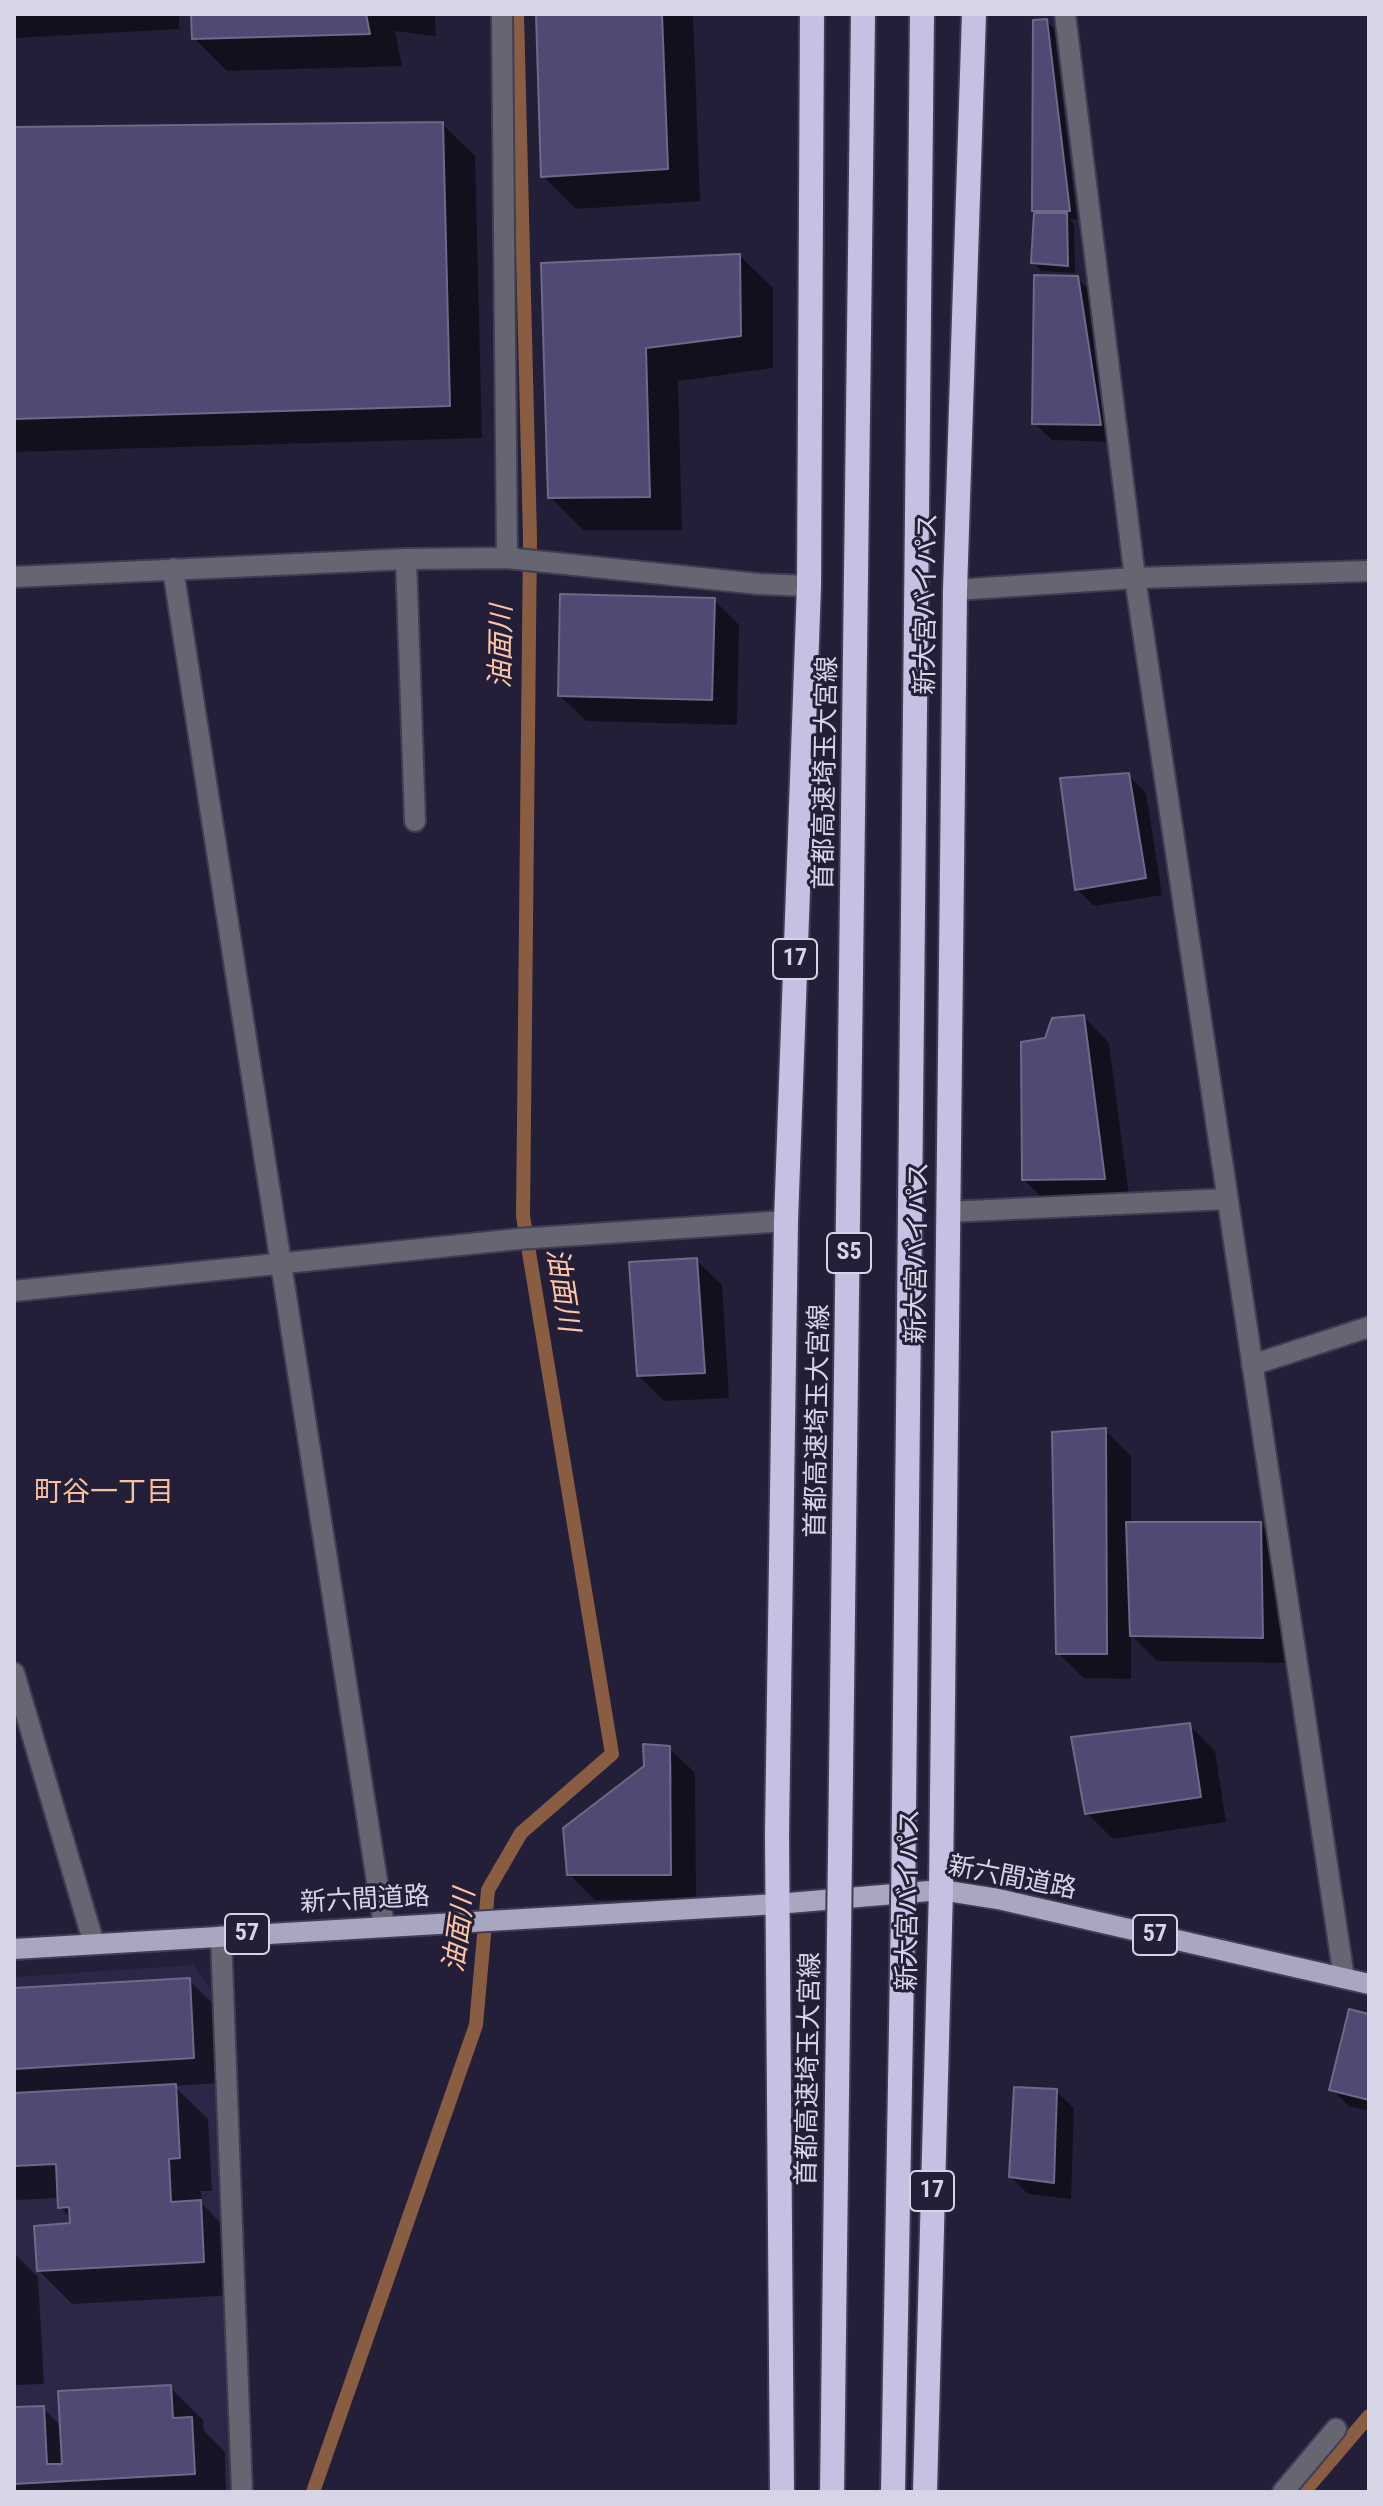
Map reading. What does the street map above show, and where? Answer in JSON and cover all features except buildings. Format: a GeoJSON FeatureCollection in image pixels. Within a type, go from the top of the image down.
{"type":"FeatureCollection","features":[{"type":"Feature","properties":{"kind":"highway","name":"17"},"geometry":{"type":"LineString","coordinates":[[782,2492],[777,1904],[786,1221],[809,586],[812,14]]}},
{"type":"Feature","properties":{"kind":"highway","name":"首都高速埼玉大宮線"},"geometry":{"type":"LineString","coordinates":[[832,2492],[863,14]]}},
{"type":"Feature","properties":{"kind":"highway","name":"S5"},"geometry":{"type":"LineString","coordinates":[[893,2492],[903,1877],[922,14]]}},
{"type":"Feature","properties":{"kind":"highway","name":"新大宮バイパス"},"geometry":{"type":"LineString","coordinates":[[925,2492],[941,1890],[955,590],[974,14]]}},
{"type":"Feature","properties":{"kind":"main road","name":"新六間道路"},"geometry":{"type":"LineString","coordinates":[[14,1949],[777,1904],[941,1890],[998,1899],[1369,1984]]}},
{"type":"Feature","properties":{"kind":"street"},"geometry":{"type":"LineString","coordinates":[[502,14],[522,559]]}},
{"type":"Feature","properties":{"kind":"street"},"geometry":{"type":"LineString","coordinates":[[1065,14],[1135,578],[1344,1978]]}},
{"type":"Feature","properties":{"kind":"street"},"geometry":{"type":"LineString","coordinates":[[406,559],[415,821]]}},
{"type":"Feature","properties":{"kind":"street"},"geometry":{"type":"LineString","coordinates":[[14,577],[406,559],[522,559],[759,584],[809,586]]}},
{"type":"Feature","properties":{"kind":"street"},"geometry":{"type":"LineString","coordinates":[[173,569],[384,1926]]}},
{"type":"Feature","properties":{"kind":"street"},"geometry":{"type":"LineString","coordinates":[[955,590],[1135,578],[1369,571]]}},
{"type":"Feature","properties":{"kind":"street"},"geometry":{"type":"LineString","coordinates":[[947,1212],[1227,1199]]}},
{"type":"Feature","properties":{"kind":"street"},"geometry":{"type":"LineString","coordinates":[[14,1291],[526,1238],[786,1221]]}},
{"type":"Feature","properties":{"kind":"street"},"geometry":{"type":"LineString","coordinates":[[1252,1365],[1369,1327]]}},
{"type":"Feature","properties":{"kind":"street"},"geometry":{"type":"LineString","coordinates":[[14,1673],[94,1944]]}},
{"type":"Feature","properties":{"kind":"street"},"geometry":{"type":"LineString","coordinates":[[221,1936],[242,2492]]}},
{"type":"Feature","properties":{"kind":"street"},"geometry":{"type":"LineString","coordinates":[[1283,2492],[1336,2429]]}},
{"type":"Feature","properties":{"kind":"shaded area"},"geometry":{"type":"Polygon","coordinates":[[[193,1965],[213,1991],[237,2492],[14,2492],[14,1977],[193,1965]]]}},
{"type":"Feature","properties":{"kind":"waterway","name":"油面川"},"geometry":{"type":"LineString","coordinates":[[313,2492],[476,2025],[488,1890],[521,1833],[612,1754],[523,1216],[530,537],[517,14]]}},
{"type":"Feature","properties":{"kind":"waterway"},"geometry":{"type":"LineString","coordinates":[[1304,2492],[1369,2416]]}},
{"type":"Feature","properties":{"kind":"district","name":"町谷一丁目"},"geometry":{"type":"Point","coordinates":[104,1494]}}]}
